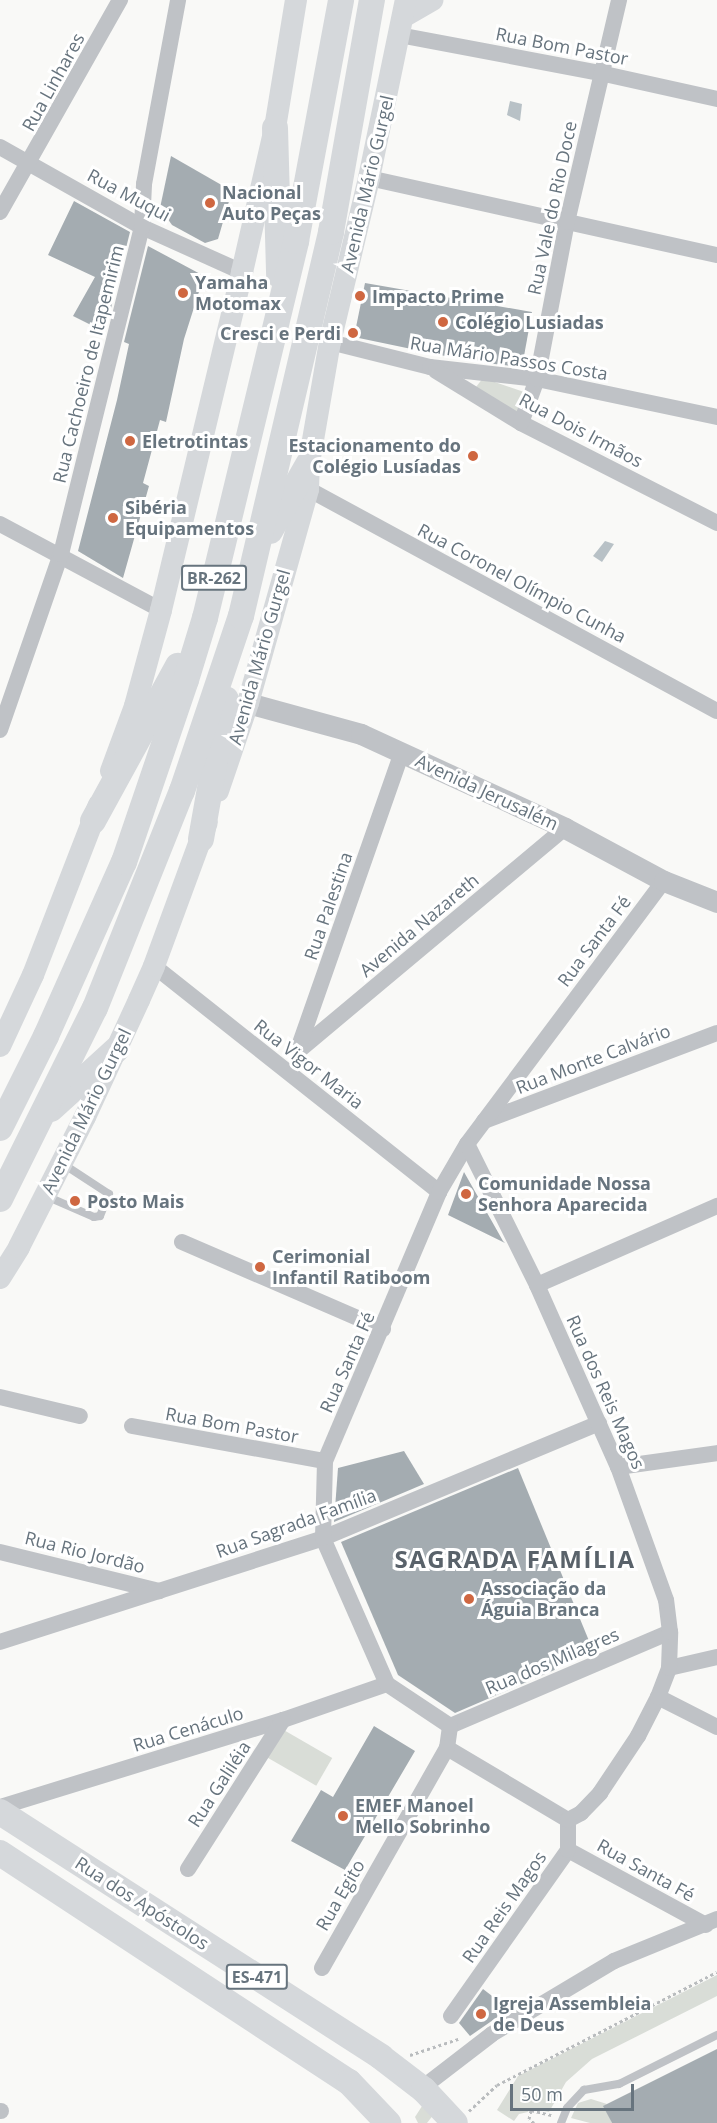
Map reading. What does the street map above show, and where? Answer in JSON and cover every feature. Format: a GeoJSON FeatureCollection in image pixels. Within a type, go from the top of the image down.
{"type":"FeatureCollection","features":[{"type":"Feature","properties":{"kind":"main road","name":"BR-262"},"geometry":{"type":"LineString","coordinates":[[0,1046],[33,975],[135,706],[161,610],[275,128],[296,0]]}},
{"type":"Feature","properties":{"kind":"main road","name":"BR-262"},"geometry":{"type":"LineString","coordinates":[[0,1128],[46,1036],[124,862],[205,618],[296,241],[342,0]]}},
{"type":"Feature","properties":{"kind":"main road","name":"Avenida Mário Gurgel"},"geometry":{"type":"LineString","coordinates":[[0,1199],[100,997],[182,791],[241,616],[331,231],[372,0]]}},
{"type":"Feature","properties":{"kind":"main road"},"geometry":{"type":"LineString","coordinates":[[403,17],[432,0]]}},
{"type":"Feature","properties":{"kind":"main road","name":"Avenida Mário Gurgel"},"geometry":{"type":"LineString","coordinates":[[0,1278],[20,1247],[62,1164],[154,966],[248,703],[308,489],[309,463],[330,342],[369,178],[403,17]]}},
{"type":"Feature","properties":{"kind":"main road"},"geometry":{"type":"LineString","coordinates":[[275,128],[279,310]]}},
{"type":"Feature","properties":{"kind":"main road"},"geometry":{"type":"LineString","coordinates":[[256,554],[309,463]]}},
{"type":"Feature","properties":{"kind":"main road"},"geometry":{"type":"LineString","coordinates":[[201,839],[241,616]]}},
{"type":"Feature","properties":{"kind":"main road"},"geometry":{"type":"LineString","coordinates":[[93,821],[205,618]]}},
{"type":"Feature","properties":{"kind":"main road"},"geometry":{"type":"LineString","coordinates":[[40,1120],[117,1048]]}},
{"type":"Feature","properties":{"kind":"main road","name":"Rua dos Apóstolos"},"geometry":{"type":"LineString","coordinates":[[0,1812],[388,2062],[460,2119]]}},
{"type":"Feature","properties":{"kind":"main road","name":"Rua dos Apóstolos"},"geometry":{"type":"LineString","coordinates":[[0,1853],[349,2082],[388,2123]]}},
{"type":"Feature","properties":{"kind":"street","name":"Rua Linhares"},"geometry":{"type":"LineString","coordinates":[[0,212],[30,163],[120,0]]}},
{"type":"Feature","properties":{"kind":"street","name":"Rua Cachoeiro de Itapemirim"},"geometry":{"type":"LineString","coordinates":[[0,730],[61,554],[142,227],[144,184],[178,0]]}},
{"type":"Feature","properties":{"kind":"street","name":"Rua Vale do Rio Doce"},"geometry":{"type":"LineString","coordinates":[[521,423],[537,379],[567,222],[600,73],[619,0]]}},
{"type":"Feature","properties":{"kind":"street","name":"Rua Bom Pastor"},"geometry":{"type":"LineString","coordinates":[[403,17],[600,73],[717,99]]}},
{"type":"Feature","properties":{"kind":"street","name":"Rua Muqui"},"geometry":{"type":"LineString","coordinates":[[0,147],[142,227],[242,272]]}},
{"type":"Feature","properties":{"kind":"street"},"geometry":{"type":"LineString","coordinates":[[369,178],[717,255]]}},
{"type":"Feature","properties":{"kind":"street","name":"Rua Mário Passos Costa"},"geometry":{"type":"LineString","coordinates":[[330,342],[430,367],[537,379],[717,417]]}},
{"type":"Feature","properties":{"kind":"street","name":"Rua Dois Irmãos"},"geometry":{"type":"LineString","coordinates":[[430,367],[521,423],[717,523]]}},
{"type":"Feature","properties":{"kind":"street","name":"Rua Coronel Olímpio Cunha"},"geometry":{"type":"LineString","coordinates":[[308,489],[717,711]]}},
{"type":"Feature","properties":{"kind":"street"},"geometry":{"type":"LineString","coordinates":[[0,524],[61,554],[161,610]]}},
{"type":"Feature","properties":{"kind":"street","name":"Avenida Jerusalém"},"geometry":{"type":"LineString","coordinates":[[248,703],[361,734],[565,828],[664,881],[717,902]]}},
{"type":"Feature","properties":{"kind":"street","name":"Rua Palestina"},"geometry":{"type":"LineString","coordinates":[[288,1072],[402,753]]}},
{"type":"Feature","properties":{"kind":"street","name":"Avenida Nazareth"},"geometry":{"type":"LineString","coordinates":[[297,1052],[565,828]]}},
{"type":"Feature","properties":{"kind":"street","name":"Rua Santa Fé"},"geometry":{"type":"LineString","coordinates":[[387,1684],[323,1538],[325,1461],[383,1329],[439,1192],[467,1144],[664,881]]}},
{"type":"Feature","properties":{"kind":"street","name":"Rua Vigor Maria"},"geometry":{"type":"LineString","coordinates":[[154,966],[439,1192]]}},
{"type":"Feature","properties":{"kind":"street","name":"Rua Monte Calvário"},"geometry":{"type":"LineString","coordinates":[[483,1121],[717,1033]]}},
{"type":"Feature","properties":{"kind":"street","name":"Rua dos Reis Magos"},"geometry":{"type":"LineString","coordinates":[[467,1144],[537,1285],[618,1467],[666,1600],[670,1632],[669,1668]]}},
{"type":"Feature","properties":{"kind":"street"},"geometry":{"type":"LineString","coordinates":[[537,1285],[717,1206]]}},
{"type":"Feature","properties":{"kind":"street"},"geometry":{"type":"LineString","coordinates":[[182,1242],[383,1329]]}},
{"type":"Feature","properties":{"kind":"street"},"geometry":{"type":"LineString","coordinates":[[0,1397],[80,1416]]}},
{"type":"Feature","properties":{"kind":"street","name":"Rua Sagrada Família"},"geometry":{"type":"LineString","coordinates":[[0,1642],[323,1538],[600,1423]]}},
{"type":"Feature","properties":{"kind":"street","name":"Rua Bom Pastor"},"geometry":{"type":"LineString","coordinates":[[132,1426],[325,1461]]}},
{"type":"Feature","properties":{"kind":"street"},"geometry":{"type":"LineString","coordinates":[[618,1467],[717,1453]]}},
{"type":"Feature","properties":{"kind":"street","name":"Rua Rio Jordão"},"geometry":{"type":"LineString","coordinates":[[0,1552],[160,1591]]}},
{"type":"Feature","properties":{"kind":"street","name":"Rua dos Milagres"},"geometry":{"type":"LineString","coordinates":[[450,1726],[670,1632]]}},
{"type":"Feature","properties":{"kind":"street"},"geometry":{"type":"LineString","coordinates":[[387,1684],[450,1726],[447,1748],[568,1820],[581,1813],[600,1793],[638,1736],[658,1697],[669,1668],[717,1657]]}},
{"type":"Feature","properties":{"kind":"street","name":"Rua Cenáculo"},"geometry":{"type":"LineString","coordinates":[[0,1807],[283,1720],[387,1684]]}},
{"type":"Feature","properties":{"kind":"street"},"geometry":{"type":"LineString","coordinates":[[658,1697],[717,1727]]}},
{"type":"Feature","properties":{"kind":"street","name":"Rua Galiléia"},"geometry":{"type":"LineString","coordinates":[[188,1869],[283,1720]]}},
{"type":"Feature","properties":{"kind":"street","name":"Rua Egito"},"geometry":{"type":"LineString","coordinates":[[321,1968],[447,1748]]}},
{"type":"Feature","properties":{"kind":"street","name":"Rua Reis Magos"},"geometry":{"type":"LineString","coordinates":[[451,2016],[568,1850],[568,1820]]}},
{"type":"Feature","properties":{"kind":"street","name":"Rua Santa Fé"},"geometry":{"type":"LineString","coordinates":[[568,1850],[711,1922]]}},
{"type":"Feature","properties":{"kind":"street"},"geometry":{"type":"LineString","coordinates":[[422,2088],[492,2034],[614,1960],[711,1922]]}},
{"type":"Feature","properties":{"kind":"lane"},"geometry":{"type":"LineString","coordinates":[[46,1195],[97,1217],[109,1197],[106,1191],[62,1164]]}},
{"type":"Feature","properties":{"kind":"lane"},"geometry":{"type":"LineString","coordinates":[[561,2123],[567,2108],[584,2090],[618,2084],[717,2035]]}},
{"type":"Feature","properties":{"kind":"path"},"geometry":{"type":"LineString","coordinates":[[460,2119],[496,2085],[717,1972]]}},
{"type":"Feature","properties":{"kind":"path"},"geometry":{"type":"LineString","coordinates":[[388,2062],[463,2037],[451,2016]]}},
{"type":"Feature","properties":{"kind":"shaded area"},"geometry":{"type":"Polygon","coordinates":[[[510,101],[522,104],[520,121],[507,115],[510,101]]]}},
{"type":"Feature","properties":{"kind":"shaded area"},"geometry":{"type":"Polygon","coordinates":[[[483,378],[524,392],[518,414],[476,387],[483,378]]]}},
{"type":"Feature","properties":{"kind":"shaded area"},"geometry":{"type":"Polygon","coordinates":[[[605,541],[614,544],[602,562],[593,556],[605,541]]]}},
{"type":"Feature","properties":{"kind":"shaded area"},"geometry":{"type":"Polygon","coordinates":[[[282,1729],[332,1758],[316,1786],[266,1757],[282,1729]]]}},
{"type":"Feature","properties":{"kind":"shaded area"},"geometry":{"type":"Polygon","coordinates":[[[717,1975],[717,1996],[592,2059],[566,2082],[549,2112],[530,2108],[528,2112],[519,2114],[514,2121],[497,2110],[518,2076],[717,1975]]]}},
{"type":"Feature","properties":{"kind":"shaded area"},"geometry":{"type":"Polygon","coordinates":[[[591,2099],[607,2104],[604,2106],[612,2123],[590,2123],[571,2118],[578,2103],[591,2099]]]}},
{"type":"Feature","properties":{"kind":"shaded area"},"geometry":{"type":"Polygon","coordinates":[[[424,2103],[434,2114],[427,2123],[418,2123],[415,2117],[424,2103]]]}},
{"type":"Feature","properties":{"kind":"building"},"geometry":{"type":"Polygon","coordinates":[[[171,156],[232,191],[218,239],[205,243],[172,225],[160,208],[171,156]]]}},
{"type":"Feature","properties":{"kind":"building"},"geometry":{"type":"Polygon","coordinates":[[[74,201],[130,232],[105,332],[73,316],[95,277],[48,255],[74,201]]]}},
{"type":"Feature","properties":{"kind":"building"},"geometry":{"type":"Polygon","coordinates":[[[148,246],[204,276],[184,339],[166,422],[160,420],[143,483],[149,486],[123,578],[78,551],[117,400],[129,344],[124,342],[148,246]]]}},
{"type":"Feature","properties":{"kind":"building","name":"Colégio Lusiadas"},"geometry":{"type":"Polygon","coordinates":[[[365,283],[532,312],[522,367],[469,361],[354,337],[365,283]]]}},
{"type":"Feature","properties":{"kind":"building","name":"Comunidade Nossa Senhora Aparecida"},"geometry":{"type":"Polygon","coordinates":[[[464,1172],[503,1241],[505,1243],[448,1215],[464,1172]]]}},
{"type":"Feature","properties":{"kind":"building"},"geometry":{"type":"Polygon","coordinates":[[[404,1451],[424,1484],[334,1522],[338,1468],[404,1451]]]}},
{"type":"Feature","properties":{"kind":"building","name":"Associação da Águia Branca"},"geometry":{"type":"Polygon","coordinates":[[[518,1468],[594,1653],[455,1713],[398,1675],[341,1542],[518,1468]]]}},
{"type":"Feature","properties":{"kind":"building"},"geometry":{"type":"Polygon","coordinates":[[[374,1726],[415,1751],[345,1870],[291,1841],[321,1790],[333,1797],[374,1726]]]}},
{"type":"Feature","properties":{"kind":"building","name":"Igreja Assembleia de Deus"},"geometry":{"type":"Polygon","coordinates":[[[483,1989],[509,2009],[470,2036],[459,2023],[483,1989]]]}},
{"type":"Feature","properties":{"kind":"building"},"geometry":{"type":"Polygon","coordinates":[[[717,2049],[717,2123],[612,2123],[603,2106],[717,2049]]]}},
{"type":"Feature","properties":{"kind":"place","name":"Nacional Auto Peças"},"geometry":{"type":"Point","coordinates":[210,203]}},
{"type":"Feature","properties":{"kind":"place","name":"Yamaha Motomax"},"geometry":{"type":"Point","coordinates":[183,293]}},
{"type":"Feature","properties":{"kind":"place","name":"Impacto Prime"},"geometry":{"type":"Point","coordinates":[360,296]}},
{"type":"Feature","properties":{"kind":"place","name":"Colégio Lusiadas"},"geometry":{"type":"Point","coordinates":[443,322]}},
{"type":"Feature","properties":{"kind":"place","name":"Cresci e Perdi"},"geometry":{"type":"Point","coordinates":[353,333]}},
{"type":"Feature","properties":{"kind":"place","name":"Eletrotintas"},"geometry":{"type":"Point","coordinates":[130,441]}},
{"type":"Feature","properties":{"kind":"place","name":"Estacionamento do Colégio Lusíadas"},"geometry":{"type":"Point","coordinates":[473,456]}},
{"type":"Feature","properties":{"kind":"place","name":"Sibéria Equipamentos"},"geometry":{"type":"Point","coordinates":[113,518]}},
{"type":"Feature","properties":{"kind":"place","name":"Comunidade Nossa Senhora Aparecida"},"geometry":{"type":"Point","coordinates":[466,1194]}},
{"type":"Feature","properties":{"kind":"place","name":"Posto Mais"},"geometry":{"type":"Point","coordinates":[75,1201]}},
{"type":"Feature","properties":{"kind":"place","name":"Cerimonial Infantil Ratiboom"},"geometry":{"type":"Point","coordinates":[260,1267]}},
{"type":"Feature","properties":{"kind":"place","name":"Associação da Águia Branca"},"geometry":{"type":"Point","coordinates":[469,1599]}},
{"type":"Feature","properties":{"kind":"place","name":"EMEF Manoel Mello Sobrinho"},"geometry":{"type":"Point","coordinates":[343,1816]}},
{"type":"Feature","properties":{"kind":"place","name":"Igreja Assembleia de Deus"},"geometry":{"type":"Point","coordinates":[481,2014]}},
{"type":"Feature","properties":{"kind":"district","name":"SAGRADA FAMÍLIA"},"geometry":{"type":"Point","coordinates":[515,1559]}}]}
